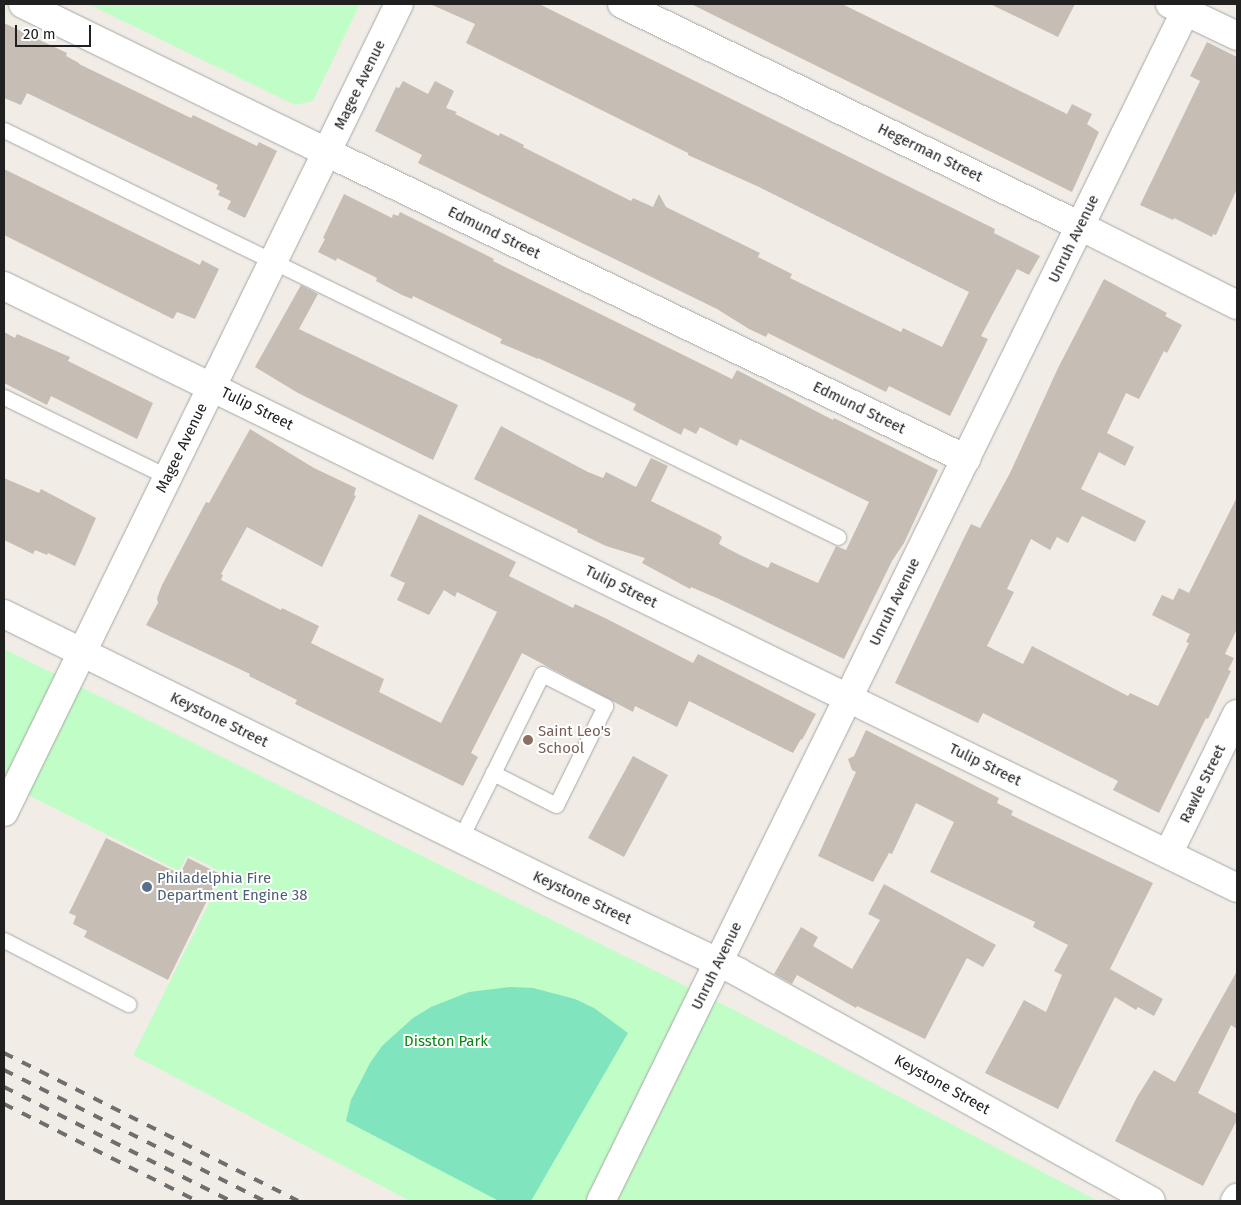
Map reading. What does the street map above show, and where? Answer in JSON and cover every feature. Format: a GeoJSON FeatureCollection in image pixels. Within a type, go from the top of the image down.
{"type":"FeatureCollection","features":[{"type":"Feature","properties":{"kind":"street","name":"Edmund Street"},"geometry":{"type":"LineString","coordinates":[[23,4],[326,152],[966,459]]}},
{"type":"Feature","properties":{"kind":"street","name":"Magee Avenue"},"geometry":{"type":"LineString","coordinates":[[4,812],[399,4]]}},
{"type":"Feature","properties":{"kind":"street","name":"Hegerman Street"},"geometry":{"type":"LineString","coordinates":[[622,4],[1080,226],[1237,305]]}},
{"type":"Feature","properties":{"kind":"street","name":"Unruh Avenue"},"geometry":{"type":"LineString","coordinates":[[602,1201],[1080,226],[1181,6]]}},
{"type":"Feature","properties":{"kind":"street"},"geometry":{"type":"LineString","coordinates":[[1181,6],[1237,36]]}},
{"type":"Feature","properties":{"kind":"street","name":"Tulip Street"},"geometry":{"type":"LineString","coordinates":[[4,286],[1237,888]]}},
{"type":"Feature","properties":{"kind":"street","name":"Keystone Street"},"geometry":{"type":"LineString","coordinates":[[4,614],[460,839],[718,962],[1151,1201]]}},
{"type":"Feature","properties":{"kind":"street","name":"Rawle Street"},"geometry":{"type":"LineString","coordinates":[[1168,854],[1237,714]]}},
{"type":"Feature","properties":{"kind":"lane"},"geometry":{"type":"LineString","coordinates":[[4,130],[272,263],[838,537]]}},
{"type":"Feature","properties":{"kind":"lane"},"geometry":{"type":"LineString","coordinates":[[4,397],[168,477]]}},
{"type":"Feature","properties":{"kind":"lane"},"geometry":{"type":"LineString","coordinates":[[460,839],[542,674],[605,706],[556,805],[493,774]]}},
{"type":"Feature","properties":{"kind":"lane"},"geometry":{"type":"LineString","coordinates":[[4,940],[128,1004]]}},
{"type":"Feature","properties":{"kind":"green space"},"geometry":{"type":"Polygon","coordinates":[[[88,4],[360,4],[313,101],[295,105],[88,4]]]}},
{"type":"Feature","properties":{"kind":"green space","name":"Disston Park"},"geometry":{"type":"Polygon","coordinates":[[[4,649],[732,1009],[1098,1201],[410,1201],[133,1055],[224,873],[188,855],[179,871],[4,783],[4,649]]]}},
{"type":"Feature","properties":{"kind":"green space"},"geometry":{"type":"Polygon","coordinates":[[[511,987],[533,988],[575,999],[594,1008],[628,1033],[531,1201],[499,1201],[346,1121],[351,1100],[370,1063],[382,1046],[413,1018],[431,1007],[469,992],[511,987]]]}},
{"type":"Feature","properties":{"kind":"building"},"geometry":{"type":"Polygon","coordinates":[[[430,4],[539,4],[995,229],[994,233],[1040,256],[1029,275],[1017,269],[981,336],[988,339],[950,416],[889,386],[886,392],[768,333],[766,337],[749,329],[717,309],[418,163],[422,155],[375,131],[396,87],[399,88],[403,81],[428,94],[435,81],[454,91],[446,108],[457,112],[455,114],[499,136],[500,133],[524,145],[523,147],[631,201],[633,198],[653,207],[659,194],[666,207],[760,253],[758,257],[792,274],[790,278],[901,332],[903,328],[942,347],[969,292],[759,187],[688,155],[688,153],[466,43],[475,24],[430,4]]]}},
{"type":"Feature","properties":{"kind":"building"},"geometry":{"type":"Polygon","coordinates":[[[691,4],[842,4],[1067,114],[1072,104],[1092,114],[1087,124],[1099,132],[1072,192],[691,4]]]}},
{"type":"Feature","properties":{"kind":"building"},"geometry":{"type":"Polygon","coordinates":[[[990,4],[1075,4],[1058,37],[990,4]]]}},
{"type":"Feature","properties":{"kind":"building"},"geometry":{"type":"Polygon","coordinates":[[[4,23],[67,53],[66,56],[79,64],[191,118],[193,115],[257,146],[259,142],[277,151],[245,218],[227,209],[231,201],[218,195],[220,191],[216,189],[218,185],[27,93],[21,105],[4,98],[4,23]]]}},
{"type":"Feature","properties":{"kind":"building"},"geometry":{"type":"Polygon","coordinates":[[[1207,42],[1237,57],[1237,189],[1216,235],[1213,234],[1212,237],[1174,218],[1173,220],[1140,205],[1200,81],[1190,76],[1207,42]]]}},
{"type":"Feature","properties":{"kind":"building"},"geometry":{"type":"Polygon","coordinates":[[[4,169],[200,265],[202,260],[219,269],[195,319],[177,312],[173,319],[4,235],[4,169]]]}},
{"type":"Feature","properties":{"kind":"building"},"geometry":{"type":"Polygon","coordinates":[[[344,194],[392,218],[393,214],[398,216],[400,212],[494,259],[493,261],[732,379],[737,370],[833,420],[834,418],[938,470],[904,543],[892,561],[844,659],[719,599],[691,587],[690,589],[642,563],[645,558],[606,546],[577,532],[578,530],[474,479],[501,426],[588,472],[603,478],[606,472],[636,487],[651,458],[668,466],[651,501],[718,534],[722,537],[719,544],[740,555],[768,568],[771,562],[818,583],[836,546],[846,550],[869,502],[740,439],[737,446],[700,427],[696,434],[684,428],[681,435],[633,410],[636,404],[538,358],[500,343],[502,339],[413,296],[412,299],[402,295],[376,281],[377,278],[337,258],[336,261],[318,252],[344,194]]]}},
{"type":"Feature","properties":{"kind":"building"},"geometry":{"type":"Polygon","coordinates":[[[1104,279],[1167,313],[1165,316],[1182,325],[1167,353],[1164,351],[1139,399],[1126,393],[1107,433],[1134,447],[1125,466],[1099,452],[1081,489],[1146,521],[1135,542],[1082,516],[1068,543],[1057,537],[1050,550],[1031,539],[1007,589],[1014,592],[987,646],[1023,664],[1032,646],[1128,696],[1130,693],[1158,706],[1189,643],[1186,642],[1190,634],[1152,615],[1162,595],[1173,600],[1179,588],[1189,593],[1237,497],[1237,629],[1225,654],[1234,658],[1228,670],[1231,671],[1159,813],[1113,790],[1118,781],[983,713],[978,723],[895,683],[971,524],[980,528],[1010,473],[1058,368],[1104,279]]]}},
{"type":"Feature","properties":{"kind":"building"},"geometry":{"type":"Polygon","coordinates":[[[301,285],[318,294],[299,329],[458,405],[433,460],[298,393],[255,367],[301,285]]]}},
{"type":"Feature","properties":{"kind":"building"},"geometry":{"type":"Polygon","coordinates":[[[4,332],[15,338],[17,334],[70,357],[68,361],[153,403],[137,439],[51,396],[47,405],[4,383],[4,332]]]}},
{"type":"Feature","properties":{"kind":"building"},"geometry":{"type":"Polygon","coordinates":[[[250,429],[314,468],[356,488],[354,495],[356,496],[322,567],[247,527],[221,574],[223,575],[221,580],[281,610],[282,608],[319,626],[311,643],[384,679],[379,692],[441,723],[497,612],[457,592],[455,597],[444,590],[429,615],[397,600],[405,583],[390,576],[419,514],[516,562],[509,576],[573,608],[575,604],[605,618],[693,663],[698,654],[816,714],[793,753],[689,701],[677,727],[635,706],[633,712],[522,653],[471,753],[478,757],[463,786],[295,704],[297,700],[249,676],[250,674],[146,625],[158,603],[157,598],[162,585],[206,502],[209,503],[250,429]]]}},
{"type":"Feature","properties":{"kind":"building"},"geometry":{"type":"Polygon","coordinates":[[[4,478],[39,493],[41,489],[96,518],[75,566],[48,553],[47,555],[35,550],[33,554],[4,540],[4,478]]]}},
{"type":"Feature","properties":{"kind":"building"},"geometry":{"type":"Polygon","coordinates":[[[866,730],[999,798],[997,803],[1013,811],[1011,815],[1153,883],[1110,969],[1163,999],[1154,1016],[1138,1007],[1136,1010],[1115,997],[1058,1109],[985,1073],[1024,1000],[1046,1012],[1062,975],[1054,971],[1068,945],[1033,927],[1035,922],[930,872],[954,822],[916,803],[892,854],[889,853],[873,882],[818,856],[856,772],[852,770],[848,759],[854,756],[866,730]]]}},
{"type":"Feature","properties":{"kind":"building"},"geometry":{"type":"Polygon","coordinates":[[[633,756],[668,775],[624,857],[588,838],[633,756]]]}},
{"type":"Feature","properties":{"kind":"building","name":"Philadelphia Fire Department Engine 38"},"geometry":{"type":"Polygon","coordinates":[[[106,838],[180,874],[188,858],[220,874],[168,980],[84,937],[87,931],[73,924],[76,916],[69,913],[106,838]]]}},
{"type":"Feature","properties":{"kind":"building"},"geometry":{"type":"Polygon","coordinates":[[[884,884],[996,945],[983,967],[967,958],[925,1039],[857,1006],[856,1008],[797,975],[792,984],[774,974],[801,927],[818,937],[813,946],[852,969],[880,920],[868,914],[884,884]]]}},
{"type":"Feature","properties":{"kind":"building"},"geometry":{"type":"Polygon","coordinates":[[[1237,971],[1237,1029],[1231,1025],[1198,1093],[1237,1114],[1237,1120],[1203,1186],[1115,1141],[1137,1097],[1154,1070],[1175,1082],[1237,971]]]}},
{"type":"Feature","properties":{"kind":"railway"},"geometry":{"type":"LineString","coordinates":[[4,1053],[298,1201]]}},
{"type":"Feature","properties":{"kind":"railway"},"geometry":{"type":"LineString","coordinates":[[4,1070],[264,1201]]}},
{"type":"Feature","properties":{"kind":"railway"},"geometry":{"type":"LineString","coordinates":[[4,1087],[231,1201]]}},
{"type":"Feature","properties":{"kind":"railway"},"geometry":{"type":"LineString","coordinates":[[4,1104],[197,1201]]}},
{"type":"Feature","properties":{"kind":"place","name":"Saint Leo's School"},"geometry":{"type":"Point","coordinates":[528,740]}},
{"type":"Feature","properties":{"kind":"place","name":"Philadelphia Fire Department Engine 38"},"geometry":{"type":"Point","coordinates":[147,887]}}]}
